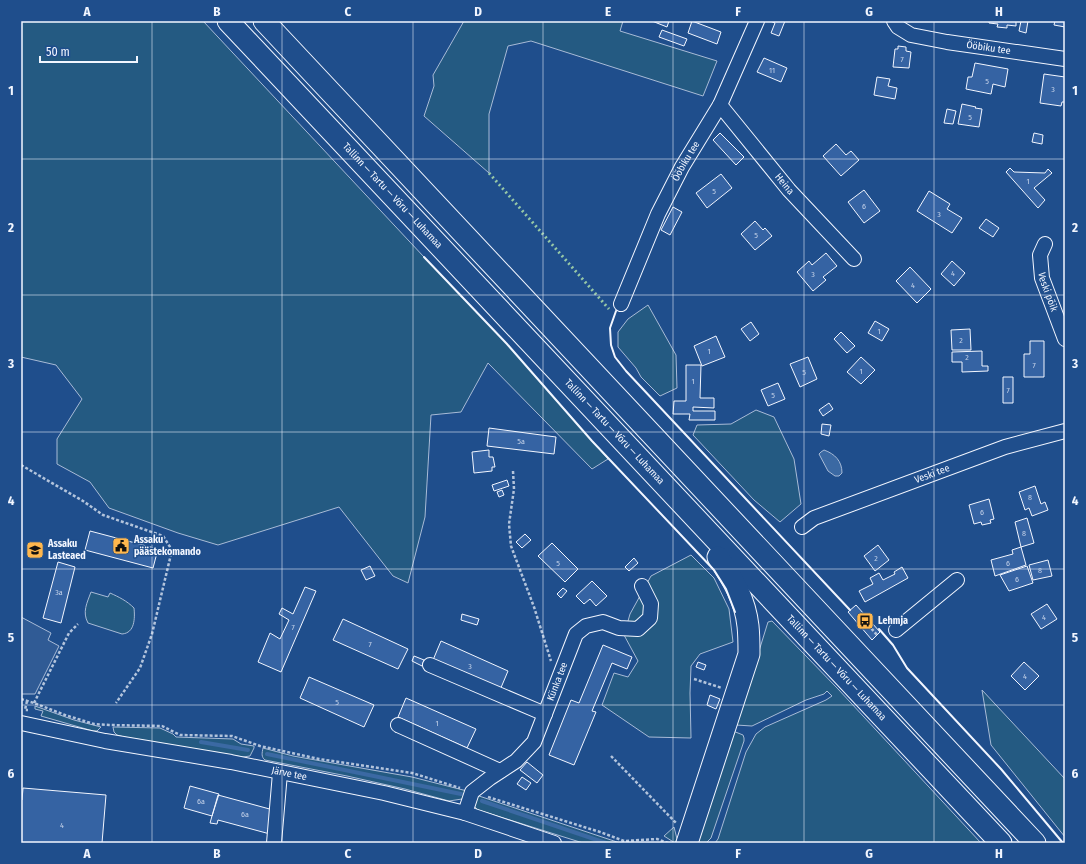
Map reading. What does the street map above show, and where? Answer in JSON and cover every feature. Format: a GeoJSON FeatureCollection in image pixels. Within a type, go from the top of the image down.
{"type":"FeatureCollection","features":[{"type":"Feature","properties":{"kind":"highway","name":"Tallinn — Tartu — Võru — Luhamaa"},"geometry":{"type":"LineString","coordinates":[[228,21],[1001,843]]}},
{"type":"Feature","properties":{"kind":"highway"},"geometry":{"type":"LineString","coordinates":[[264,21],[1035,843]]}},
{"type":"Feature","properties":{"kind":"highway"},"geometry":{"type":"LineString","coordinates":[[679,501],[732,577],[744,602],[748,626],[749,654],[688,840]]}},
{"type":"Feature","properties":{"kind":"street","name":"Ööbiku tee"},"geometry":{"type":"LineString","coordinates":[[621,304],[658,214],[682,167],[720,105],[757,21]]}},
{"type":"Feature","properties":{"kind":"street","name":"Ööbiku tee"},"geometry":{"type":"LineString","coordinates":[[894,21],[898,27],[911,35],[947,42],[1065,59]]}},
{"type":"Feature","properties":{"kind":"street","name":"Heina"},"geometry":{"type":"LineString","coordinates":[[720,105],[789,190],[854,259]]}},
{"type":"Feature","properties":{"kind":"street","name":"Veski põik"},"geometry":{"type":"LineString","coordinates":[[1045,244],[1040,255],[1042,278],[1065,339]]}},
{"type":"Feature","properties":{"kind":"street","name":"Veski tee"},"geometry":{"type":"LineString","coordinates":[[802,527],[814,518],[1005,447],[1065,431]]}},
{"type":"Feature","properties":{"kind":"street"},"geometry":{"type":"LineString","coordinates":[[896,630],[957,580]]}},
{"type":"Feature","properties":{"kind":"street","name":"Künka tee"},"geometry":{"type":"LineString","coordinates":[[472,792],[516,761],[534,742],[576,634],[586,626],[603,622],[619,628],[638,629],[650,618],[652,604],[642,586]]}},
{"type":"Feature","properties":{"kind":"street"},"geometry":{"type":"LineString","coordinates":[[430,666],[545,714]]}},
{"type":"Feature","properties":{"kind":"street","name":"Järve tee"},"geometry":{"type":"LineString","coordinates":[[21,723],[105,741],[231,762],[384,793],[465,813],[554,843]]}},
{"type":"Feature","properties":{"kind":"street"},"geometry":{"type":"LineString","coordinates":[[398,725],[500,771]]}},
{"type":"Feature","properties":{"kind":"street"},"geometry":{"type":"LineString","coordinates":[[274,843],[280,773]]}},
{"type":"Feature","properties":{"kind":"street"},"geometry":{"type":"LineString","coordinates":[[465,813],[472,792]]}},
{"type":"Feature","properties":{"kind":"path"},"geometry":{"type":"LineString","coordinates":[[21,465],[103,514],[163,536],[172,550],[152,634],[140,668],[116,703]]}},
{"type":"Feature","properties":{"kind":"path"},"geometry":{"type":"LineString","coordinates":[[513,471],[514,489],[509,524],[511,546],[534,607],[558,682]]}},
{"type":"Feature","properties":{"kind":"path"},"geometry":{"type":"LineString","coordinates":[[865,621],[877,635]]}},
{"type":"Feature","properties":{"kind":"path"},"geometry":{"type":"LineString","coordinates":[[34,703],[69,633],[78,624]]}},
{"type":"Feature","properties":{"kind":"path"},"geometry":{"type":"LineString","coordinates":[[694,679],[736,692]]}},
{"type":"Feature","properties":{"kind":"path"},"geometry":{"type":"LineString","coordinates":[[21,699],[94,724],[162,726],[180,735],[232,736],[260,746],[312,758],[412,773],[600,832],[624,841],[657,839],[668,843]]}},
{"type":"Feature","properties":{"kind":"path"},"geometry":{"type":"LineString","coordinates":[[27,701],[25,710],[31,711]]}},
{"type":"Feature","properties":{"kind":"path"},"geometry":{"type":"LineString","coordinates":[[611,756],[676,822],[688,840]]}},
{"type":"Feature","properties":{"kind":"shaded area"},"geometry":{"type":"Polygon","coordinates":[[[21,21],[203,21],[507,344],[608,459],[592,469],[488,363],[461,412],[431,415],[425,517],[408,583],[393,576],[339,507],[218,545],[178,533],[109,508],[90,482],[57,464],[57,439],[82,399],[56,365],[21,357],[21,21]]]}},
{"type":"Feature","properties":{"kind":"shaded area"},"geometry":{"type":"Polygon","coordinates":[[[464,21],[623,21],[620,31],[717,61],[703,96],[531,41],[508,46],[489,114],[489,173],[424,116],[434,86],[433,75],[464,21]]]}},
{"type":"Feature","properties":{"kind":"shaded area"},"geometry":{"type":"Polygon","coordinates":[[[648,305],[676,355],[677,388],[660,396],[641,377],[636,368],[618,347],[618,332],[628,319],[648,305]]]}},
{"type":"Feature","properties":{"kind":"shaded area"},"geometry":{"type":"Polygon","coordinates":[[[756,410],[774,417],[794,459],[801,504],[780,522],[754,500],[693,435],[697,425],[731,424],[756,410]]]}},
{"type":"Feature","properties":{"kind":"shaded area"},"geometry":{"type":"Polygon","coordinates":[[[824,450],[837,458],[842,469],[842,473],[839,476],[835,476],[828,471],[819,454],[824,450]]]}},
{"type":"Feature","properties":{"kind":"shaded area"},"geometry":{"type":"Polygon","coordinates":[[[691,555],[714,578],[729,609],[733,642],[700,654],[691,666],[691,738],[649,737],[602,705],[614,673],[628,677],[638,661],[624,635],[630,614],[651,576],[691,555]]]}},
{"type":"Feature","properties":{"kind":"shaded area"},"geometry":{"type":"Polygon","coordinates":[[[91,592],[108,597],[110,593],[123,599],[134,608],[134,620],[130,631],[122,634],[88,623],[85,611],[91,592]]]}},
{"type":"Feature","properties":{"kind":"shaded area"},"geometry":{"type":"Polygon","coordinates":[[[21,617],[51,633],[48,640],[59,646],[35,694],[21,694],[21,617]]]}},
{"type":"Feature","properties":{"kind":"shaded area"},"geometry":{"type":"Polygon","coordinates":[[[772,621],[838,689],[981,843],[715,843],[718,839],[746,752],[756,734],[765,727],[832,696],[827,691],[824,694],[806,700],[752,726],[736,725],[768,622],[772,621]]]}},
{"type":"Feature","properties":{"kind":"shaded area"},"geometry":{"type":"Polygon","coordinates":[[[982,690],[1065,779],[1065,837],[991,745],[982,690]]]}},
{"type":"Feature","properties":{"kind":"shaded area"},"geometry":{"type":"Polygon","coordinates":[[[35,706],[74,720],[101,727],[97,731],[93,731],[41,716],[43,711],[35,709],[35,706]]]}},
{"type":"Feature","properties":{"kind":"shaded area"},"geometry":{"type":"Polygon","coordinates":[[[113,727],[160,728],[176,737],[233,739],[241,744],[254,746],[254,748],[250,756],[243,757],[124,737],[117,735],[114,732],[113,727]]]}},
{"type":"Feature","properties":{"kind":"shaded area"},"geometry":{"type":"Polygon","coordinates":[[[733,731],[743,735],[744,741],[711,838],[706,843],[696,843],[733,731]]]}},
{"type":"Feature","properties":{"kind":"shaded area"},"geometry":{"type":"Polygon","coordinates":[[[263,748],[293,756],[412,777],[467,791],[462,799],[449,801],[347,776],[265,760],[262,756],[263,748]]]}},
{"type":"Feature","properties":{"kind":"shaded area"},"geometry":{"type":"Polygon","coordinates":[[[476,795],[620,843],[583,843],[478,810],[473,805],[476,795]]]}},
{"type":"Feature","properties":{"kind":"shaded area"},"geometry":{"type":"Polygon","coordinates":[[[674,827],[677,839],[675,843],[664,836],[674,827]]]}},
{"type":"Feature","properties":{"kind":"building"},"geometry":{"type":"Polygon","coordinates":[[[652,21],[669,21],[667,27],[652,21]]]}},
{"type":"Feature","properties":{"kind":"building"},"geometry":{"type":"Polygon","coordinates":[[[692,21],[721,32],[717,44],[688,33],[692,21]]]}},
{"type":"Feature","properties":{"kind":"building"},"geometry":{"type":"Polygon","coordinates":[[[770,21],[785,21],[779,36],[771,33],[775,23],[770,21]]]}},
{"type":"Feature","properties":{"kind":"building"},"geometry":{"type":"Polygon","coordinates":[[[989,21],[1016,21],[1016,26],[1007,25],[1007,28],[997,27],[998,24],[989,23],[989,21]]]}},
{"type":"Feature","properties":{"kind":"building"},"geometry":{"type":"Polygon","coordinates":[[[1021,21],[1028,21],[1026,33],[1019,31],[1021,21]]]}},
{"type":"Feature","properties":{"kind":"building"},"geometry":{"type":"Polygon","coordinates":[[[1055,21],[1065,21],[1065,27],[1054,25],[1055,21]]]}},
{"type":"Feature","properties":{"kind":"building"},"geometry":{"type":"Polygon","coordinates":[[[662,30],[687,39],[684,46],[659,37],[662,30]]]}},
{"type":"Feature","properties":{"kind":"building"},"geometry":{"type":"Polygon","coordinates":[[[898,46],[906,47],[906,51],[911,52],[909,68],[893,67],[895,49],[898,49],[898,46]]]}},
{"type":"Feature","properties":{"kind":"building"},"geometry":{"type":"Polygon","coordinates":[[[764,58],[787,68],[781,82],[757,72],[764,58]]]}},
{"type":"Feature","properties":{"kind":"building"},"geometry":{"type":"Polygon","coordinates":[[[975,63],[1008,69],[1005,87],[993,84],[991,94],[966,89],[968,77],[972,77],[975,63]]]}},
{"type":"Feature","properties":{"kind":"building"},"geometry":{"type":"Polygon","coordinates":[[[1044,74],[1065,77],[1065,102],[1062,102],[1061,106],[1040,103],[1044,74]]]}},
{"type":"Feature","properties":{"kind":"building"},"geometry":{"type":"Polygon","coordinates":[[[877,77],[890,79],[888,86],[897,88],[895,99],[874,95],[877,77]]]}},
{"type":"Feature","properties":{"kind":"building"},"geometry":{"type":"Polygon","coordinates":[[[962,104],[982,109],[979,127],[958,124],[962,104]]]}},
{"type":"Feature","properties":{"kind":"building"},"geometry":{"type":"Polygon","coordinates":[[[947,109],[956,111],[953,124],[944,123],[947,109]]]}},
{"type":"Feature","properties":{"kind":"building"},"geometry":{"type":"Polygon","coordinates":[[[720,133],[744,157],[736,165],[713,140],[720,133]]]}},
{"type":"Feature","properties":{"kind":"building"},"geometry":{"type":"Polygon","coordinates":[[[1034,133],[1043,135],[1042,144],[1032,142],[1034,133]]]}},
{"type":"Feature","properties":{"kind":"building"},"geometry":{"type":"Polygon","coordinates":[[[836,144],[846,155],[851,151],[859,160],[841,176],[823,156],[836,144]]]}},
{"type":"Feature","properties":{"kind":"building"},"geometry":{"type":"Polygon","coordinates":[[[1010,168],[1014,172],[1045,173],[1048,169],[1052,173],[1034,188],[1045,200],[1038,208],[1006,172],[1010,168]]]}},
{"type":"Feature","properties":{"kind":"building"},"geometry":{"type":"Polygon","coordinates":[[[721,174],[732,188],[707,208],[696,193],[721,174]]]}},
{"type":"Feature","properties":{"kind":"building"},"geometry":{"type":"Polygon","coordinates":[[[864,190],[880,211],[864,223],[848,202],[864,190]]]}},
{"type":"Feature","properties":{"kind":"building"},"geometry":{"type":"Polygon","coordinates":[[[929,191],[950,204],[947,209],[962,218],[952,233],[917,211],[929,191]]]}},
{"type":"Feature","properties":{"kind":"building"},"geometry":{"type":"Polygon","coordinates":[[[673,207],[682,212],[670,235],[661,230],[673,207]]]}},
{"type":"Feature","properties":{"kind":"building"},"geometry":{"type":"Polygon","coordinates":[[[986,219],[999,228],[993,237],[979,228],[986,219]]]}},
{"type":"Feature","properties":{"kind":"building"},"geometry":{"type":"Polygon","coordinates":[[[755,221],[763,230],[765,228],[772,236],[755,250],[741,234],[755,221]]]}},
{"type":"Feature","properties":{"kind":"building"},"geometry":{"type":"Polygon","coordinates":[[[826,253],[837,266],[823,277],[826,280],[813,291],[797,272],[809,261],[812,265],[826,253]]]}},
{"type":"Feature","properties":{"kind":"building"},"geometry":{"type":"Polygon","coordinates":[[[952,261],[965,273],[954,286],[941,274],[952,261]]]}},
{"type":"Feature","properties":{"kind":"building"},"geometry":{"type":"Polygon","coordinates":[[[910,267],[931,289],[917,303],[896,281],[910,267]]]}},
{"type":"Feature","properties":{"kind":"building"},"geometry":{"type":"Polygon","coordinates":[[[875,321],[889,329],[882,341],[868,333],[875,321]]]}},
{"type":"Feature","properties":{"kind":"building"},"geometry":{"type":"Polygon","coordinates":[[[751,322],[759,334],[750,341],[741,329],[751,322]]]}},
{"type":"Feature","properties":{"kind":"building"},"geometry":{"type":"Polygon","coordinates":[[[970,329],[971,350],[952,350],[951,330],[970,329]]]}},
{"type":"Feature","properties":{"kind":"building"},"geometry":{"type":"Polygon","coordinates":[[[841,332],[855,346],[847,353],[834,339],[841,332]]]}},
{"type":"Feature","properties":{"kind":"building"},"geometry":{"type":"Polygon","coordinates":[[[716,336],[725,357],[702,366],[694,346],[716,336]]]}},
{"type":"Feature","properties":{"kind":"building"},"geometry":{"type":"Polygon","coordinates":[[[1030,341],[1044,341],[1044,377],[1024,377],[1024,354],[1030,354],[1030,341]]]}},
{"type":"Feature","properties":{"kind":"building"},"geometry":{"type":"Polygon","coordinates":[[[982,351],[982,366],[988,366],[988,371],[962,372],[962,362],[952,362],[952,352],[982,351]]]}},
{"type":"Feature","properties":{"kind":"building"},"geometry":{"type":"Polygon","coordinates":[[[808,357],[817,379],[800,387],[790,364],[808,357]]]}},
{"type":"Feature","properties":{"kind":"building"},"geometry":{"type":"Polygon","coordinates":[[[861,357],[875,370],[861,384],[847,372],[861,357]]]}},
{"type":"Feature","properties":{"kind":"building"},"geometry":{"type":"Polygon","coordinates":[[[686,365],[701,365],[700,398],[714,398],[714,408],[693,407],[693,411],[715,411],[715,420],[689,420],[690,414],[673,414],[674,401],[686,401],[686,365]]]}},
{"type":"Feature","properties":{"kind":"building"},"geometry":{"type":"Polygon","coordinates":[[[1003,377],[1013,377],[1013,403],[1003,403],[1003,377]]]}},
{"type":"Feature","properties":{"kind":"building"},"geometry":{"type":"Polygon","coordinates":[[[778,383],[785,399],[768,406],[761,390],[778,383]]]}},
{"type":"Feature","properties":{"kind":"building"},"geometry":{"type":"Polygon","coordinates":[[[829,403],[833,409],[823,416],[819,410],[829,403]]]}},
{"type":"Feature","properties":{"kind":"building"},"geometry":{"type":"Polygon","coordinates":[[[822,424],[831,425],[829,436],[821,434],[822,424]]]}},
{"type":"Feature","properties":{"kind":"building"},"geometry":{"type":"Polygon","coordinates":[[[489,428],[556,437],[554,454],[487,446],[489,428]]]}},
{"type":"Feature","properties":{"kind":"building"},"geometry":{"type":"Polygon","coordinates":[[[489,450],[489,457],[493,457],[495,467],[492,467],[492,471],[474,473],[472,452],[489,450]]]}},
{"type":"Feature","properties":{"kind":"building"},"geometry":{"type":"Polygon","coordinates":[[[507,480],[509,486],[494,491],[492,485],[507,480]]]}},
{"type":"Feature","properties":{"kind":"building"},"geometry":{"type":"Polygon","coordinates":[[[1035,486],[1041,504],[1045,502],[1048,510],[1032,516],[1029,508],[1025,510],[1019,492],[1035,486]]]}},
{"type":"Feature","properties":{"kind":"building"},"geometry":{"type":"Polygon","coordinates":[[[502,490],[504,495],[499,497],[497,492],[502,490]]]}},
{"type":"Feature","properties":{"kind":"building"},"geometry":{"type":"Polygon","coordinates":[[[989,499],[994,519],[990,520],[991,523],[982,525],[981,522],[974,524],[969,505],[989,499]]]}},
{"type":"Feature","properties":{"kind":"building"},"geometry":{"type":"Polygon","coordinates":[[[1027,518],[1034,543],[1021,547],[1015,522],[1027,518]]]}},
{"type":"Feature","properties":{"kind":"building"},"geometry":{"type":"Polygon","coordinates":[[[90,531],[158,549],[153,568],[85,550],[90,531]]]}},
{"type":"Feature","properties":{"kind":"building"},"geometry":{"type":"Polygon","coordinates":[[[525,534],[531,540],[522,548],[516,542],[525,534]]]}},
{"type":"Feature","properties":{"kind":"building"},"geometry":{"type":"Polygon","coordinates":[[[552,543],[578,569],[565,582],[538,556],[552,543]]]}},
{"type":"Feature","properties":{"kind":"building"},"geometry":{"type":"Polygon","coordinates":[[[878,545],[889,560],[875,571],[864,556],[878,545]]]}},
{"type":"Feature","properties":{"kind":"building"},"geometry":{"type":"Polygon","coordinates":[[[1021,547],[1026,565],[995,576],[991,560],[1013,554],[1012,550],[1021,547]]]}},
{"type":"Feature","properties":{"kind":"building"},"geometry":{"type":"Polygon","coordinates":[[[634,558],[638,563],[629,571],[625,567],[634,558]]]}},
{"type":"Feature","properties":{"kind":"building"},"geometry":{"type":"Polygon","coordinates":[[[1048,560],[1052,576],[1033,580],[1029,565],[1048,560]]]}},
{"type":"Feature","properties":{"kind":"building"},"geometry":{"type":"Polygon","coordinates":[[[58,562],[75,567],[61,623],[43,618],[58,562]]]}},
{"type":"Feature","properties":{"kind":"building"},"geometry":{"type":"Polygon","coordinates":[[[370,566],[375,576],[366,580],[361,570],[370,566]]]}},
{"type":"Feature","properties":{"kind":"building"},"geometry":{"type":"Polygon","coordinates":[[[1027,566],[1033,583],[1009,591],[1000,575],[1027,566]]]}},
{"type":"Feature","properties":{"kind":"building"},"geometry":{"type":"Polygon","coordinates":[[[902,567],[908,578],[865,602],[859,591],[873,584],[870,578],[879,573],[883,580],[895,574],[894,572],[902,567]]]}},
{"type":"Feature","properties":{"kind":"building"},"geometry":{"type":"Polygon","coordinates":[[[592,581],[607,596],[596,606],[590,599],[584,604],[576,596],[592,581]]]}},
{"type":"Feature","properties":{"kind":"building"},"geometry":{"type":"Polygon","coordinates":[[[305,587],[316,591],[281,672],[258,662],[270,633],[280,639],[289,620],[279,614],[282,608],[293,614],[305,587]]]}},
{"type":"Feature","properties":{"kind":"building"},"geometry":{"type":"Polygon","coordinates":[[[563,588],[567,591],[561,598],[557,594],[563,588]]]}},
{"type":"Feature","properties":{"kind":"building"},"geometry":{"type":"Polygon","coordinates":[[[1047,604],[1057,619],[1041,629],[1031,614],[1047,604]]]}},
{"type":"Feature","properties":{"kind":"building"},"geometry":{"type":"Polygon","coordinates":[[[856,605],[880,632],[872,640],[848,612],[856,605]]]}},
{"type":"Feature","properties":{"kind":"building"},"geometry":{"type":"Polygon","coordinates":[[[462,614],[479,619],[477,625],[461,620],[462,614]]]}},
{"type":"Feature","properties":{"kind":"building"},"geometry":{"type":"Polygon","coordinates":[[[343,619],[408,649],[398,669],[333,640],[343,619]]]}},
{"type":"Feature","properties":{"kind":"building"},"geometry":{"type":"Polygon","coordinates":[[[441,641],[508,671],[500,690],[433,660],[441,641]]]}},
{"type":"Feature","properties":{"kind":"building"},"geometry":{"type":"Polygon","coordinates":[[[603,645],[632,657],[627,669],[612,663],[592,711],[596,712],[574,765],[549,755],[571,700],[579,703],[603,645]]]}},
{"type":"Feature","properties":{"kind":"building"},"geometry":{"type":"Polygon","coordinates":[[[414,656],[424,660],[422,666],[412,661],[414,656]]]}},
{"type":"Feature","properties":{"kind":"building"},"geometry":{"type":"Polygon","coordinates":[[[698,662],[706,665],[704,670],[696,667],[698,662]]]}},
{"type":"Feature","properties":{"kind":"building"},"geometry":{"type":"Polygon","coordinates":[[[1024,662],[1039,676],[1025,690],[1011,676],[1024,662]]]}},
{"type":"Feature","properties":{"kind":"building"},"geometry":{"type":"Polygon","coordinates":[[[309,677],[374,705],[364,727],[300,698],[309,677]]]}},
{"type":"Feature","properties":{"kind":"building"},"geometry":{"type":"Polygon","coordinates":[[[710,695],[720,699],[716,709],[707,705],[710,695]]]}},
{"type":"Feature","properties":{"kind":"building"},"geometry":{"type":"Polygon","coordinates":[[[406,698],[476,729],[467,748],[398,717],[406,698]]]}},
{"type":"Feature","properties":{"kind":"building"},"geometry":{"type":"Polygon","coordinates":[[[527,762],[543,775],[537,783],[520,770],[527,762]]]}},
{"type":"Feature","properties":{"kind":"building"},"geometry":{"type":"Polygon","coordinates":[[[522,777],[531,783],[526,790],[517,784],[522,777]]]}},
{"type":"Feature","properties":{"kind":"building"},"geometry":{"type":"Polygon","coordinates":[[[190,786],[219,794],[212,816],[184,808],[190,786]]]}},
{"type":"Feature","properties":{"kind":"building"},"geometry":{"type":"Polygon","coordinates":[[[23,788],[106,795],[102,843],[21,843],[21,800],[23,788]]]}},
{"type":"Feature","properties":{"kind":"building"},"geometry":{"type":"Polygon","coordinates":[[[218,795],[277,811],[270,834],[218,820],[217,824],[210,823],[218,795]]]}},
{"type":"Feature","properties":{"kind":"waterway"},"geometry":{"type":"LineString","coordinates":[[201,742],[248,750]]}},
{"type":"Feature","properties":{"kind":"waterway"},"geometry":{"type":"LineString","coordinates":[[267,754],[461,794]]}},
{"type":"Feature","properties":{"kind":"waterway"},"geometry":{"type":"LineString","coordinates":[[482,801],[606,843]]}},
{"type":"Feature","properties":{"kind":"hedge"},"geometry":{"type":"LineString","coordinates":[[489,173],[609,309]]}},
{"type":"Feature","properties":{"kind":"wall"},"geometry":{"type":"LineString","coordinates":[[424,257],[507,344],[592,441],[714,570],[726,589],[735,612]]}},
{"type":"Feature","properties":{"kind":"wall"},"geometry":{"type":"LineString","coordinates":[[616,311],[610,328],[611,345],[615,357],[626,371],[850,610]]}},
{"type":"Feature","properties":{"kind":"wall"},"geometry":{"type":"LineString","coordinates":[[879,629],[893,645],[907,668],[1001,769],[1063,843]]}},
{"type":"Feature","properties":{"kind":"place","name":"Assaku päästekomando"},"geometry":{"type":"Point","coordinates":[121,546]}},
{"type":"Feature","properties":{"kind":"place","name":"Assaku Lasteaed"},"geometry":{"type":"Point","coordinates":[35,550]}},
{"type":"Feature","properties":{"kind":"place","name":"Lehmja"},"geometry":{"type":"Point","coordinates":[865,621]}}]}
